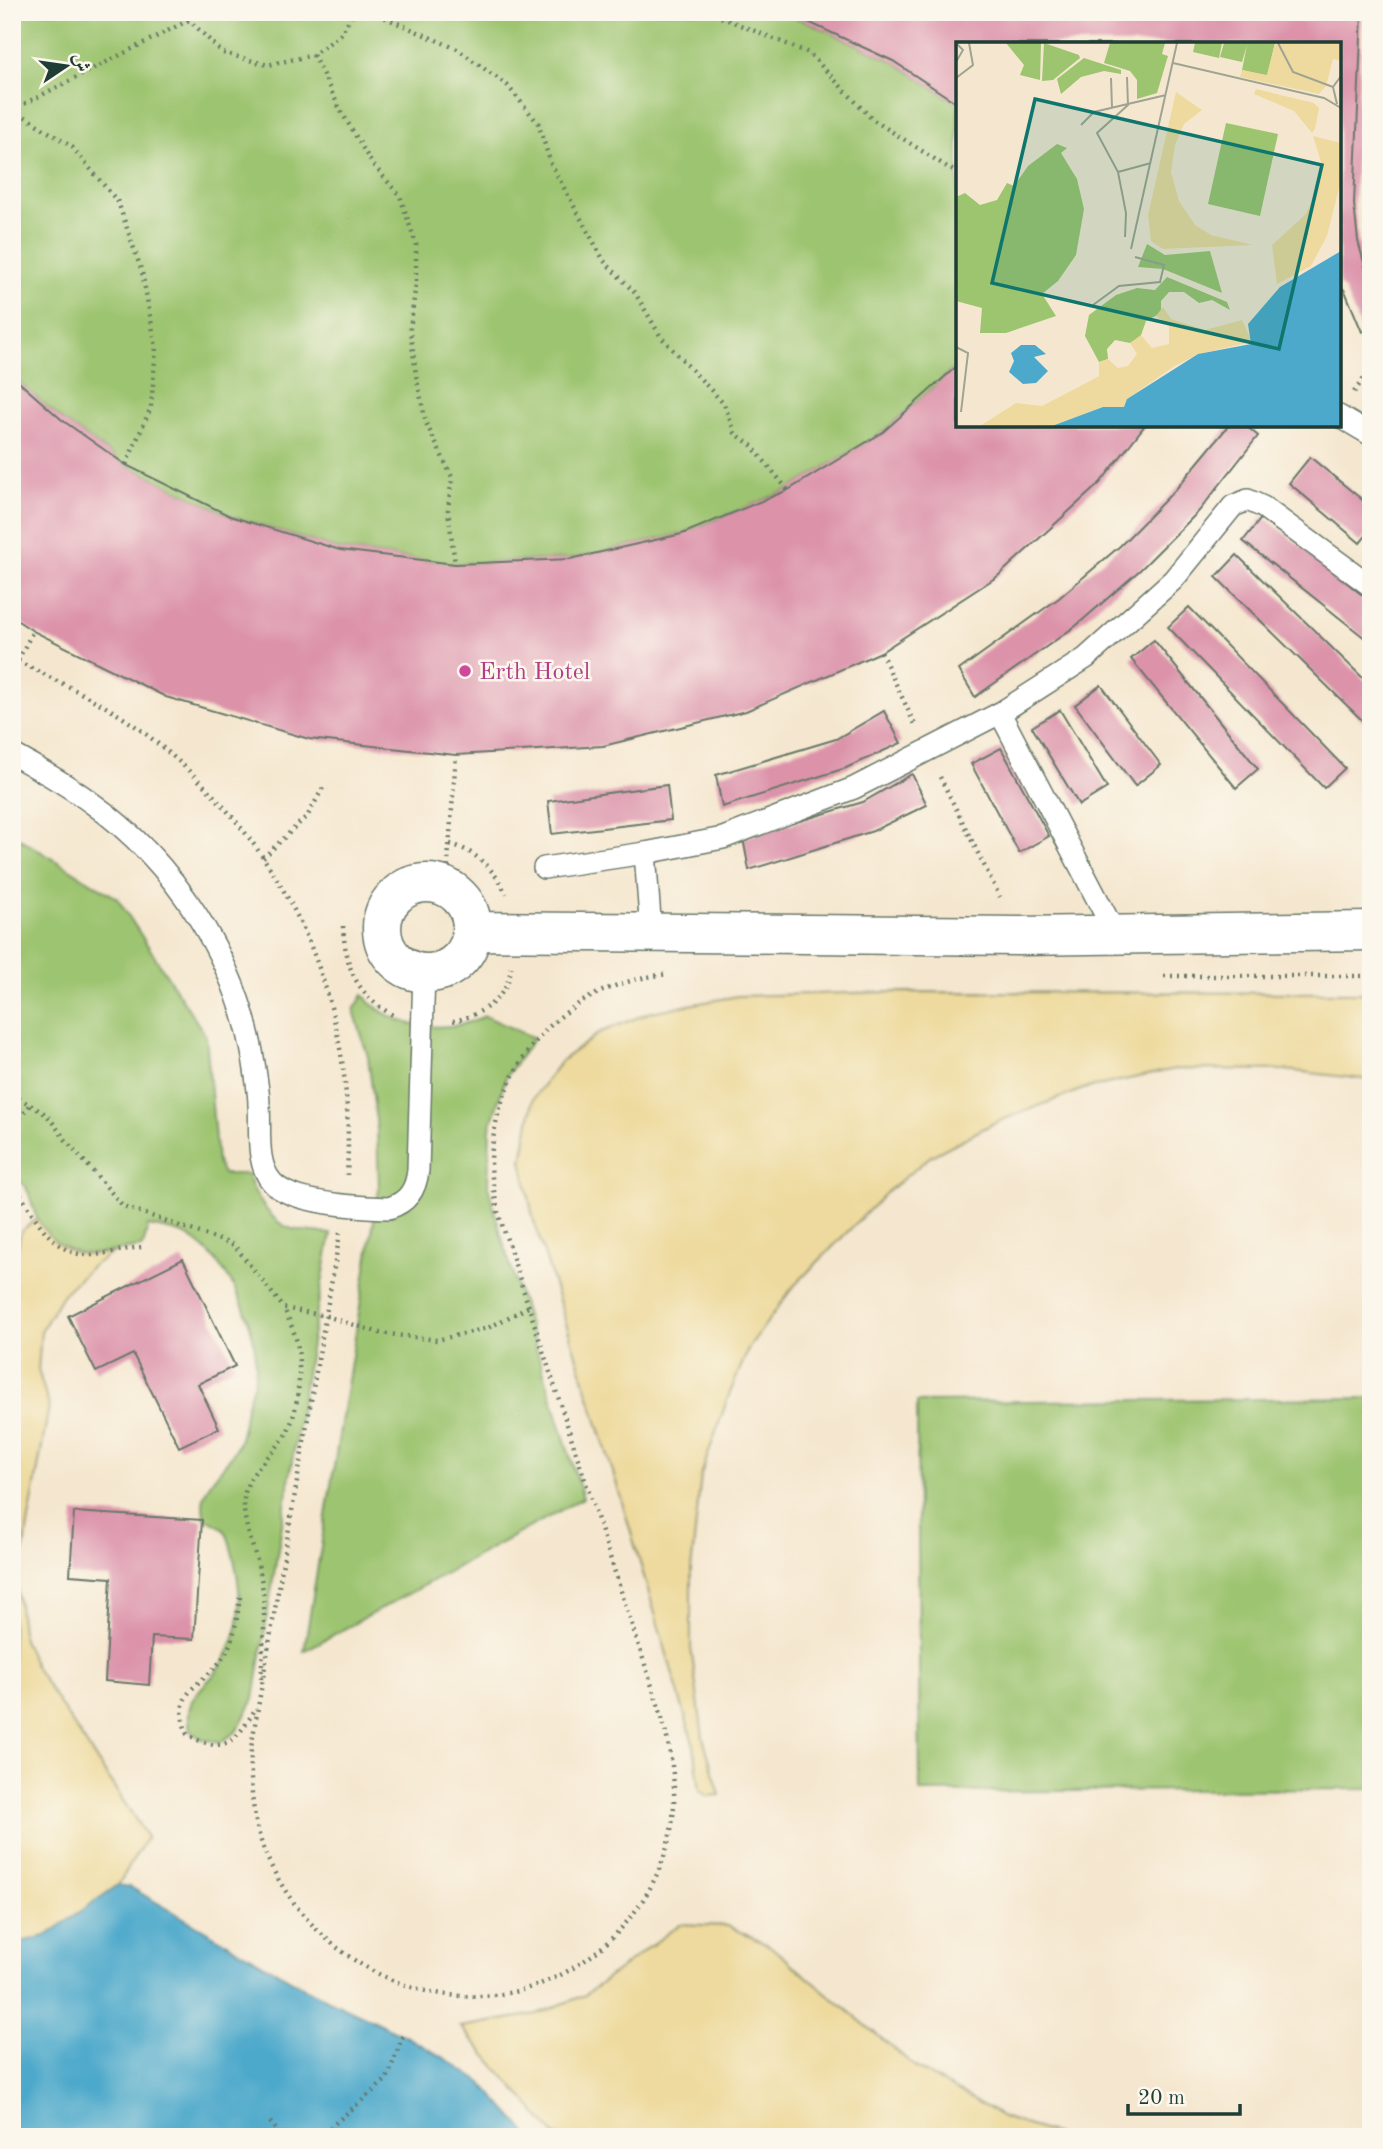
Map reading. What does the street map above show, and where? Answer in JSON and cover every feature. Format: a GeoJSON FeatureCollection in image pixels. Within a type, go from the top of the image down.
{"type":"FeatureCollection","features":[{"type":"Feature","properties":{"kind":"street"},"geometry":{"type":"LineString","coordinates":[[426,883],[453,891],[464,902],[470,916],[471,931],[468,945],[460,958],[449,967],[424,972],[406,968],[394,959],[382,932],[383,917],[388,904],[399,892],[426,883]]}},
{"type":"Feature","properties":{"kind":"street"},"geometry":{"type":"LineString","coordinates":[[471,931],[1019,936],[1371,931]]}},
{"type":"Feature","properties":{"kind":"lane"},"geometry":{"type":"LineString","coordinates":[[1341,417],[1371,435]]}},
{"type":"Feature","properties":{"kind":"lane"},"geometry":{"type":"LineString","coordinates":[[544,867],[645,853],[723,838],[854,788],[1000,713],[1096,649],[1173,580],[1227,512],[1240,502],[1248,500],[1263,507],[1371,586]]}},
{"type":"Feature","properties":{"kind":"lane"},"geometry":{"type":"LineString","coordinates":[[1000,713],[1116,935]]}},
{"type":"Feature","properties":{"kind":"lane"},"geometry":{"type":"LineString","coordinates":[[12,754],[91,802],[128,833],[162,867],[190,905],[215,947],[245,1021],[257,1088],[260,1156],[264,1170],[272,1182],[285,1192],[300,1198],[388,1208],[398,1205],[413,1192],[417,1181],[424,972]]}},
{"type":"Feature","properties":{"kind":"lane"},"geometry":{"type":"LineString","coordinates":[[645,853],[651,933]]}},
{"type":"Feature","properties":{"kind":"path"},"geometry":{"type":"LineString","coordinates":[[186,12],[188,20],[223,53],[268,65],[313,55],[340,34],[354,12]]}},
{"type":"Feature","properties":{"kind":"path"},"geometry":{"type":"LineString","coordinates":[[372,12],[457,49],[507,85],[538,123],[551,164],[604,261],[635,293],[661,337],[724,404],[735,433],[751,445],[788,490]]}},
{"type":"Feature","properties":{"kind":"path"},"geometry":{"type":"LineString","coordinates":[[708,12],[809,53],[872,119],[956,173]]}},
{"type":"Feature","properties":{"kind":"path"},"geometry":{"type":"LineString","coordinates":[[13,110],[188,20]]}},
{"type":"Feature","properties":{"kind":"path"},"geometry":{"type":"LineString","coordinates":[[313,55],[371,162],[400,196],[416,244],[416,283],[410,329],[426,423],[452,477],[448,510],[455,564]]}},
{"type":"Feature","properties":{"kind":"path"},"geometry":{"type":"LineString","coordinates":[[13,110],[72,147],[118,202],[142,272],[156,347],[151,407],[126,465]]}},
{"type":"Feature","properties":{"kind":"path"},"geometry":{"type":"LineString","coordinates":[[33,631],[15,659],[98,703],[139,729],[178,760],[213,794],[246,832],[298,917],[318,962],[331,1004],[348,1091],[349,1135],[345,1204],[251,1748],[250,1784],[255,1820],[266,1855],[282,1888],[301,1914],[324,1938],[350,1958],[378,1975],[409,1986],[462,1995],[503,1994],[560,1975],[594,1954],[629,1919],[647,1894],[661,1866],[670,1836],[674,1785],[670,1744],[498,1212],[492,1182],[491,1150],[496,1119],[506,1089],[538,1037],[559,1017],[583,1000],[610,987],[638,979],[681,974]]}},
{"type":"Feature","properties":{"kind":"path"},"geometry":{"type":"LineString","coordinates":[[881,652],[1019,936]]}},
{"type":"Feature","properties":{"kind":"path"},"geometry":{"type":"LineString","coordinates":[[446,888],[457,755]]}},
{"type":"Feature","properties":{"kind":"path"},"geometry":{"type":"LineString","coordinates":[[263,858],[308,814],[325,784]]}},
{"type":"Feature","properties":{"kind":"path"},"geometry":{"type":"LineString","coordinates":[[1164,976],[1371,976]]}},
{"type":"Feature","properties":{"kind":"path"},"geometry":{"type":"LineString","coordinates":[[12,1097],[17,1097],[47,1115],[123,1206],[234,1245],[284,1308],[298,1347],[298,1387],[292,1419],[282,1441],[260,1464],[248,1483],[244,1500],[246,1522],[261,1577],[265,1611],[259,1702],[240,1734],[232,1742],[208,1745],[187,1734],[182,1720],[182,1706],[187,1694],[223,1657],[233,1637],[240,1597]]}},
{"type":"Feature","properties":{"kind":"path"},"geometry":{"type":"LineString","coordinates":[[12,1130],[30,1105]]}},
{"type":"Feature","properties":{"kind":"path"},"geometry":{"type":"LineString","coordinates":[[12,1183],[49,1238],[66,1249],[85,1255],[144,1247]]}},
{"type":"Feature","properties":{"kind":"path"},"geometry":{"type":"LineString","coordinates":[[284,1308],[326,1316],[380,1333],[437,1340],[488,1328],[528,1307]]}},
{"type":"Feature","properties":{"kind":"path"},"geometry":{"type":"LineString","coordinates":[[319,2137],[387,2079],[403,2035]]}},
{"type":"Feature","properties":{"kind":"path"},"geometry":{"type":"LineString","coordinates":[[270,2122],[282,2137]]}},
{"type":"Feature","properties":{"kind":"green space"},"geometry":{"type":"Polygon","coordinates":[[[12,12],[775,12],[806,21],[893,61],[956,103],[956,367],[883,432],[788,490],[682,534],[570,559],[455,564],[340,550],[230,516],[126,465],[62,420],[12,376],[12,12]]]}},
{"type":"Feature","properties":{"kind":"green space"},"geometry":{"type":"Polygon","coordinates":[[[12,834],[117,898],[206,1036],[217,1162],[223,1174],[248,1174],[264,1207],[284,1226],[331,1234],[254,1699],[236,1732],[221,1742],[201,1739],[190,1730],[189,1717],[193,1699],[217,1671],[230,1649],[238,1624],[240,1600],[229,1539],[221,1527],[205,1518],[203,1506],[208,1487],[233,1454],[241,1435],[255,1376],[253,1338],[240,1298],[229,1280],[204,1248],[189,1237],[175,1231],[148,1226],[143,1247],[91,1254],[70,1250],[45,1232],[26,1188],[12,1175],[12,834]]]}},
{"type":"Feature","properties":{"kind":"green space"},"geometry":{"type":"Polygon","coordinates":[[[363,995],[375,1006],[404,1022],[437,1027],[454,1026],[485,1016],[534,1038],[506,1077],[490,1128],[488,1186],[583,1498],[304,1651],[379,1189],[377,1128],[368,1057],[354,1010],[363,995]]]}},
{"type":"Feature","properties":{"kind":"green space"},"geometry":{"type":"Polygon","coordinates":[[[1371,1398],[1371,1789],[920,1792],[917,1402],[1371,1398]]]}},
{"type":"Feature","properties":{"kind":"sand"},"geometry":{"type":"Polygon","coordinates":[[[891,992],[1371,993],[1371,1080],[1285,1070],[1175,1069],[1083,1089],[994,1123],[931,1156],[888,1191],[793,1287],[749,1347],[701,1475],[691,1570],[691,1647],[703,1738],[720,1795],[707,1796],[700,1790],[694,1746],[617,1485],[533,1218],[522,1161],[533,1099],[561,1061],[601,1032],[651,1012],[738,996],[891,992]]]}},
{"type":"Feature","properties":{"kind":"sand"},"geometry":{"type":"Polygon","coordinates":[[[37,1219],[52,1238],[69,1250],[89,1255],[114,1252],[92,1266],[62,1295],[41,1331],[38,1370],[49,1406],[17,1588],[23,1640],[36,1668],[147,1837],[118,1885],[46,1936],[12,1944],[12,1276],[21,1231],[37,1219]]]}},
{"type":"Feature","properties":{"kind":"sand"},"geometry":{"type":"Polygon","coordinates":[[[680,1924],[728,1926],[770,1946],[917,2068],[1005,2118],[1064,2137],[557,2137],[461,2027],[537,2014],[585,1995],[680,1924]]]}},
{"type":"Feature","properties":{"kind":"water"},"geometry":{"type":"Polygon","coordinates":[[[118,1885],[130,1887],[308,1990],[443,2057],[482,2083],[530,2137],[12,2137],[12,1944],[46,1936],[118,1885]]]}},
{"type":"Feature","properties":{"kind":"building"},"geometry":{"type":"Polygon","coordinates":[[[778,12],[1362,12],[1354,204],[1358,241],[1371,288],[1371,328],[1362,332],[1341,286],[1341,42],[956,42],[956,103],[893,61],[806,21],[778,12]]]}},
{"type":"Feature","properties":{"kind":"building"},"geometry":{"type":"Polygon","coordinates":[[[956,367],[956,427],[1143,427],[1100,483],[998,576],[881,652],[746,711],[603,746],[456,755],[309,739],[166,697],[33,631],[12,617],[12,376],[62,420],[126,465],[230,516],[340,550],[455,564],[570,559],[682,534],[788,490],[883,432],[956,367]]]}},
{"type":"Feature","properties":{"kind":"building"},"geometry":{"type":"Polygon","coordinates":[[[1227,427],[1247,427],[1258,436],[1199,511],[1140,570],[1077,625],[975,697],[959,670],[1059,598],[1120,546],[1176,489],[1227,427]]]}},
{"type":"Feature","properties":{"kind":"building"},"geometry":{"type":"Polygon","coordinates":[[[1310,457],[1371,507],[1371,530],[1360,543],[1289,483],[1310,457]]]}},
{"type":"Feature","properties":{"kind":"building"},"geometry":{"type":"Polygon","coordinates":[[[1263,516],[1371,602],[1371,643],[1243,541],[1263,516]]]}},
{"type":"Feature","properties":{"kind":"building"},"geometry":{"type":"Polygon","coordinates":[[[1237,555],[1371,686],[1371,729],[1216,577],[1237,555]]]}},
{"type":"Feature","properties":{"kind":"building"},"geometry":{"type":"Polygon","coordinates":[[[1189,607],[1345,768],[1324,788],[1168,627],[1189,607]]]}},
{"type":"Feature","properties":{"kind":"building"},"geometry":{"type":"Polygon","coordinates":[[[1154,640],[1258,769],[1236,788],[1131,659],[1154,640]]]}},
{"type":"Feature","properties":{"kind":"building"},"geometry":{"type":"Polygon","coordinates":[[[1101,685],[1161,765],[1135,786],[1075,705],[1101,685]]]}},
{"type":"Feature","properties":{"kind":"building"},"geometry":{"type":"Polygon","coordinates":[[[1060,710],[1107,788],[1079,805],[1032,727],[1060,710]]]}},
{"type":"Feature","properties":{"kind":"building"},"geometry":{"type":"Polygon","coordinates":[[[884,711],[901,743],[846,768],[722,807],[716,775],[836,739],[884,711]]]}},
{"type":"Feature","properties":{"kind":"building"},"geometry":{"type":"Polygon","coordinates":[[[1001,748],[1049,836],[1019,853],[971,764],[1001,748]]]}},
{"type":"Feature","properties":{"kind":"building"},"geometry":{"type":"Polygon","coordinates":[[[912,774],[927,805],[873,831],[749,870],[743,838],[863,802],[912,774]]]}},
{"type":"Feature","properties":{"kind":"building"},"geometry":{"type":"Polygon","coordinates":[[[667,785],[671,820],[552,834],[548,801],[667,785]]]}},
{"type":"Feature","properties":{"kind":"building"},"geometry":{"type":"Polygon","coordinates":[[[183,1259],[235,1366],[198,1384],[219,1428],[179,1447],[133,1354],[96,1372],[68,1316],[183,1259]]]}},
{"type":"Feature","properties":{"kind":"building"},"geometry":{"type":"Polygon","coordinates":[[[74,1512],[202,1520],[194,1639],[152,1637],[149,1685],[105,1681],[111,1578],[70,1575],[74,1512]]]}},
{"type":"Feature","properties":{"kind":"place","name":"Erth Hotel"},"geometry":{"type":"Point","coordinates":[465,671]}}]}
